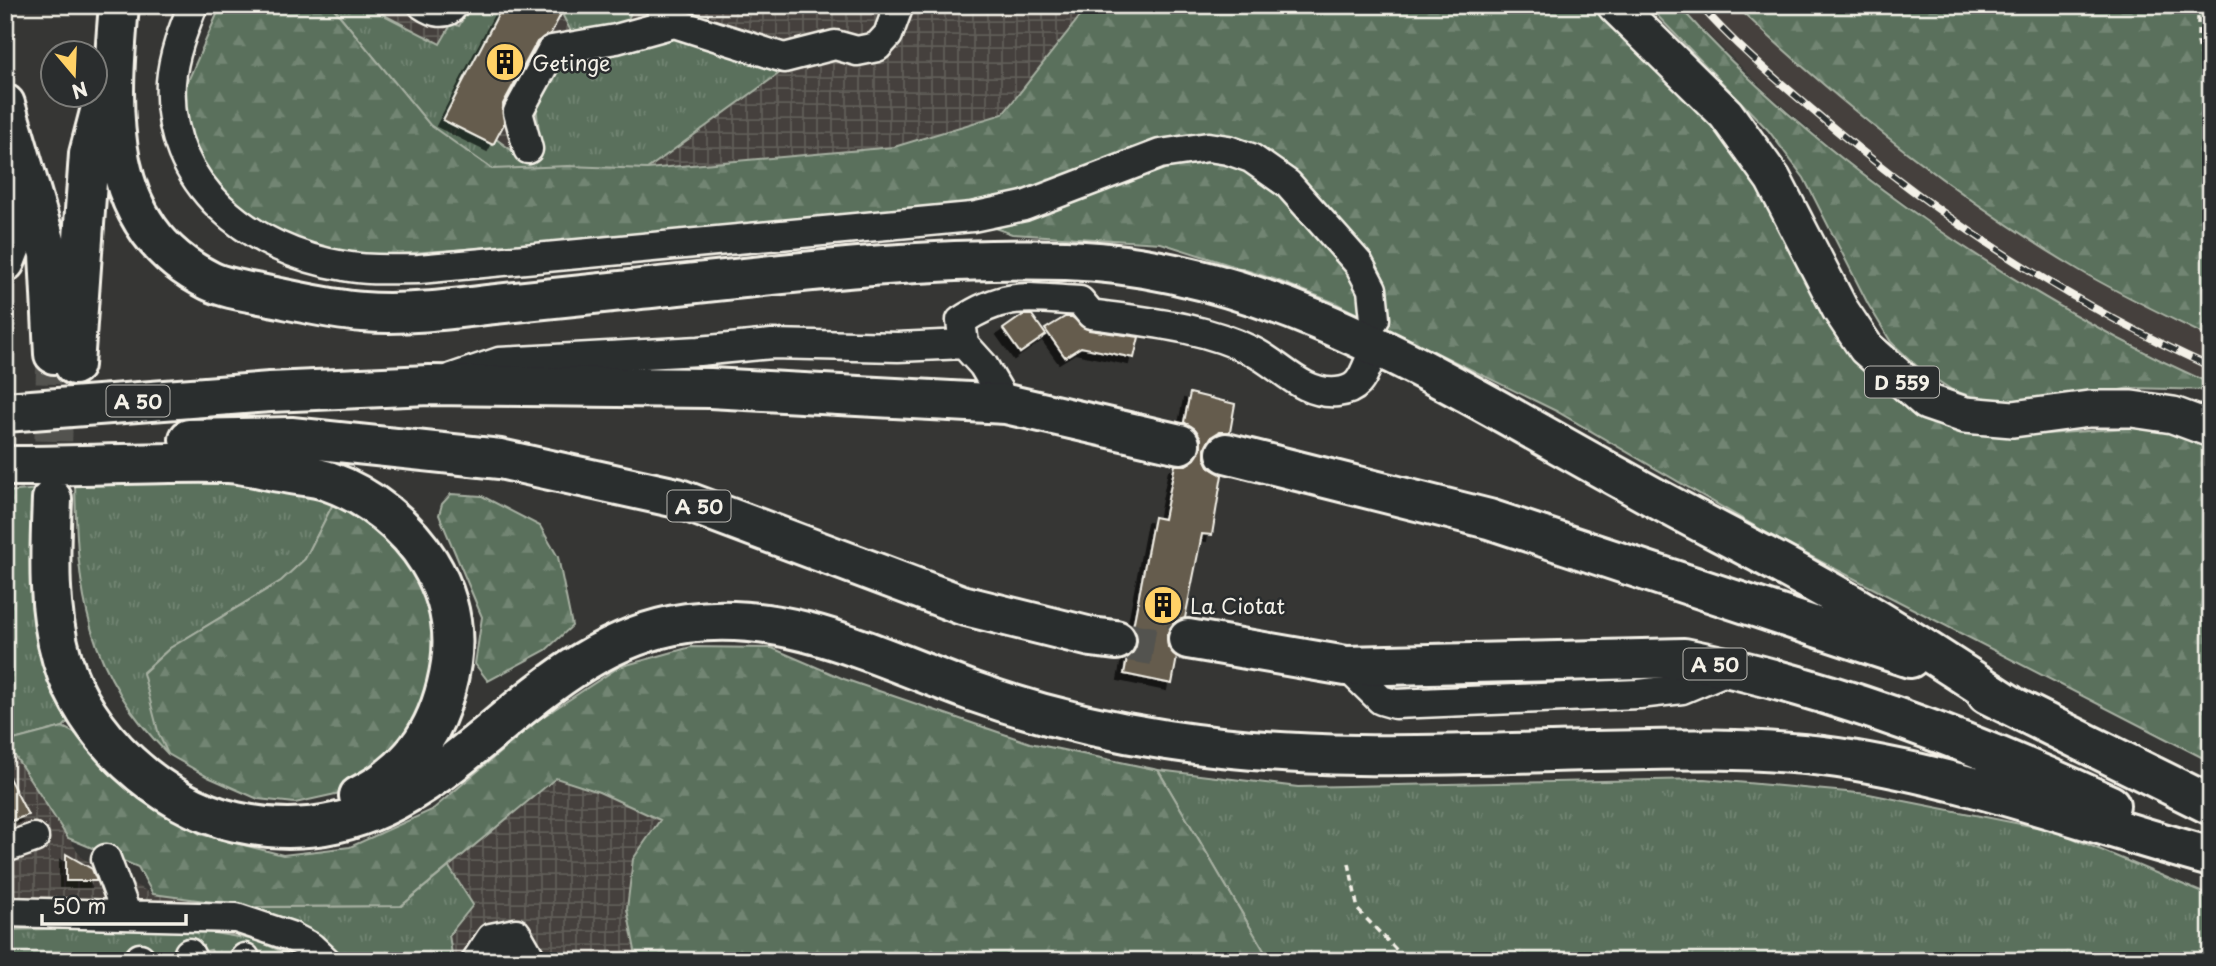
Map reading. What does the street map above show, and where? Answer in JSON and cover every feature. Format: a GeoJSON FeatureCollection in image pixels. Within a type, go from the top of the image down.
{"type":"FeatureCollection","features":[{"type":"Feature","properties":{"kind":"highway"},"geometry":{"type":"LineString","coordinates":[[119,5],[115,51],[117,155],[127,192],[149,233],[175,261],[216,284],[363,312],[423,312],[761,277],[931,264],[1067,260],[1169,272],[1284,305],[1370,341],[1708,528],[1806,578],[1923,646],[2009,704]]}},
{"type":"Feature","properties":{"kind":"highway"},"geometry":{"type":"LineString","coordinates":[[10,121],[49,254],[64,366],[89,154],[115,51]]}},
{"type":"Feature","properties":{"kind":"highway"},"geometry":{"type":"LineString","coordinates":[[5,262],[16,234],[19,187],[10,121]]}},
{"type":"Feature","properties":{"kind":"highway","name":"A 50"},"geometry":{"type":"LineString","coordinates":[[5,412],[270,392],[429,385],[710,388],[1006,404],[1180,444]]}},
{"type":"Feature","properties":{"kind":"highway","name":"A 50"},"geometry":{"type":"LineString","coordinates":[[5,454],[106,442],[291,436],[500,459],[677,498],[962,605],[1091,637],[1116,640]]}},
{"type":"Feature","properties":{"kind":"highway"},"geometry":{"type":"LineString","coordinates":[[1226,453],[1489,519],[1914,660],[2009,704],[2211,805]]}},
{"type":"Feature","properties":{"kind":"highway"},"geometry":{"type":"LineString","coordinates":[[5,466],[231,463],[328,481],[394,519],[419,546],[450,604],[453,650],[446,697],[431,732],[410,761],[380,786],[346,802],[314,811],[281,812],[238,805],[198,790],[160,766],[117,723],[86,664],[71,601],[60,498],[52,610],[63,663],[88,714],[117,755],[153,783],[194,807],[232,822],[282,829],[327,825],[368,813],[412,794],[448,769],[522,705],[590,655],[631,636],[687,623],[752,620],[837,640],[978,693],[1061,719],[1157,739],[1296,756],[1651,749],[1838,758],[1962,784],[2059,810],[2126,834],[2211,857]]}},
{"type":"Feature","properties":{"kind":"highway","name":"A 50"},"geometry":{"type":"LineString","coordinates":[[1188,639],[1346,666],[1684,658],[1732,668],[1844,700],[2033,769],[2211,851]]}},
{"type":"Feature","properties":{"kind":"main road","name":"D 559"},"geometry":{"type":"LineString","coordinates":[[1615,5],[1726,114],[1773,179],[1840,309],[1866,348],[1927,402],[1965,415],[2013,419],[2089,409],[2132,409],[2173,415],[2211,429]]}},
{"type":"Feature","properties":{"kind":"street"},"geometry":{"type":"LineString","coordinates":[[192,5],[176,53],[171,81],[171,107],[184,156],[195,177],[215,202],[245,229],[282,248],[316,261],[347,267],[419,269],[972,218],[1024,206],[1160,155],[1208,147],[1251,158],[1288,184],[1359,264],[1372,289],[1375,319]]}},
{"type":"Feature","properties":{"kind":"street"},"geometry":{"type":"LineString","coordinates":[[423,5],[435,12],[453,7]]}},
{"type":"Feature","properties":{"kind":"street"},"geometry":{"type":"LineString","coordinates":[[528,149],[518,112],[552,50],[615,39],[669,14],[784,58],[835,45],[857,51],[877,47],[888,35],[899,5]]}},
{"type":"Feature","properties":{"kind":"street"},"geometry":{"type":"LineString","coordinates":[[1006,404],[983,365],[964,344],[961,321],[986,304],[1020,298],[1080,301],[1091,314],[1191,328],[1252,351],[1298,383],[1316,390],[1336,392],[1353,388],[1361,383],[1371,357]]}},
{"type":"Feature","properties":{"kind":"street"},"geometry":{"type":"LineString","coordinates":[[429,385],[499,362],[699,351],[772,344],[898,347],[964,344]]}},
{"type":"Feature","properties":{"kind":"street"},"geometry":{"type":"LineString","coordinates":[[5,848],[34,838]]}},
{"type":"Feature","properties":{"kind":"street"},"geometry":{"type":"LineString","coordinates":[[106,859],[126,913]]}},
{"type":"Feature","properties":{"kind":"street"},"geometry":{"type":"LineString","coordinates":[[5,912],[126,913],[236,918],[290,936],[326,961]]}},
{"type":"Feature","properties":{"kind":"street"},"geometry":{"type":"LineString","coordinates":[[476,961],[491,938],[516,933],[531,961]]}},
{"type":"Feature","properties":{"kind":"path"},"geometry":{"type":"LineString","coordinates":[[2198,5],[2198,42],[2211,109]]}},
{"type":"Feature","properties":{"kind":"path"},"geometry":{"type":"LineString","coordinates":[[1349,863],[1357,910],[1407,961]]}},
{"type":"Feature","properties":{"kind":"shaded area"},"geometry":{"type":"Polygon","coordinates":[[[331,5],[1089,5],[1003,114],[894,147],[647,169],[492,169],[331,5]]]}},
{"type":"Feature","properties":{"kind":"shaded area"},"geometry":{"type":"Polygon","coordinates":[[[1678,5],[1735,5],[1866,122],[1973,203],[2144,305],[2211,338],[2211,384],[2059,307],[1950,237],[1840,155],[1771,96],[1678,5]]]}},
{"type":"Feature","properties":{"kind":"shaded area"},"geometry":{"type":"Polygon","coordinates":[[[5,740],[82,858],[153,894],[250,907],[401,906],[555,778],[599,792],[660,820],[627,909],[637,961],[5,961],[5,740]]]}},
{"type":"Feature","properties":{"kind":"green space"},"geometry":{"type":"Polygon","coordinates":[[[221,5],[331,5],[430,125],[492,169],[568,166],[647,169],[894,147],[1003,114],[1089,5],[1595,5],[1716,114],[1798,255],[1965,430],[2006,437],[2166,425],[2211,436],[2211,762],[1779,540],[1556,411],[1333,302],[1274,279],[1161,243],[1012,234],[954,214],[370,256],[323,252],[280,239],[220,195],[185,138],[178,104],[221,5]]]}},
{"type":"Feature","properties":{"kind":"green space"},"geometry":{"type":"Polygon","coordinates":[[[331,5],[387,5],[382,14],[440,44],[452,23],[459,26],[471,5],[503,5],[493,145],[496,139],[522,158],[541,147],[534,90],[562,55],[630,41],[681,37],[788,67],[647,169],[492,169],[430,126],[331,5]]]}},
{"type":"Feature","properties":{"kind":"green space"},"geometry":{"type":"Polygon","coordinates":[[[568,5],[634,5],[627,22],[575,39],[563,16],[568,5]]]}},
{"type":"Feature","properties":{"kind":"green space"},"geometry":{"type":"Polygon","coordinates":[[[1647,5],[1678,5],[1733,62],[1793,118],[1858,171],[1926,221],[1996,268],[2068,311],[2211,384],[2211,390],[2130,388],[2077,398],[2010,402],[1976,398],[1952,390],[1920,369],[1891,342],[1868,304],[1804,178],[1768,130],[1647,5]]]}},
{"type":"Feature","properties":{"kind":"green space"},"geometry":{"type":"Polygon","coordinates":[[[1735,5],[2211,5],[2211,338],[2095,279],[1987,211],[1857,113],[1735,5]]]}},
{"type":"Feature","properties":{"kind":"green space"},"geometry":{"type":"Polygon","coordinates":[[[272,480],[334,502],[305,559],[281,581],[170,648],[143,672],[168,754],[119,693],[103,661],[92,629],[79,561],[75,483],[272,480]]]}},
{"type":"Feature","properties":{"kind":"green space"},"geometry":{"type":"Polygon","coordinates":[[[40,489],[78,711],[63,727],[6,742],[5,492],[40,489]]]}},
{"type":"Feature","properties":{"kind":"green space"},"geometry":{"type":"Polygon","coordinates":[[[451,494],[482,496],[540,526],[558,557],[572,626],[546,650],[488,681],[475,664],[482,617],[439,515],[442,504],[451,494]]]}},
{"type":"Feature","properties":{"kind":"green space"},"geometry":{"type":"Polygon","coordinates":[[[334,502],[386,525],[441,612],[426,728],[358,789],[295,803],[258,799],[208,777],[168,754],[159,735],[143,673],[170,648],[281,581],[305,559],[334,502]]]}},
{"type":"Feature","properties":{"kind":"green space"},"geometry":{"type":"Polygon","coordinates":[[[691,647],[772,648],[844,679],[1030,743],[1158,770],[1270,961],[637,961],[627,909],[633,859],[660,820],[599,792],[556,778],[401,906],[250,907],[153,894],[138,867],[68,838],[6,742],[63,727],[84,738],[125,784],[200,834],[283,855],[350,847],[432,810],[538,720],[619,667],[691,647]]]}},
{"type":"Feature","properties":{"kind":"green space"},"geometry":{"type":"Polygon","coordinates":[[[1158,770],[1298,787],[1704,779],[1869,794],[2056,831],[2211,896],[2211,961],[1270,961],[1158,770]]]}},
{"type":"Feature","properties":{"kind":"green space"},"geometry":{"type":"Polygon","coordinates":[[[449,867],[473,905],[449,935],[453,961],[343,961],[298,923],[250,907],[401,906],[449,867]]]}},
{"type":"Feature","properties":{"kind":"green space"},"geometry":{"type":"Polygon","coordinates":[[[172,926],[256,940],[303,961],[216,961],[211,950],[153,961],[145,953],[124,961],[5,961],[5,930],[172,926]]]}},
{"type":"Feature","properties":{"kind":"building","name":"Getinge"},"geometry":{"type":"Polygon","coordinates":[[[503,5],[566,5],[551,33],[537,42],[503,104],[504,124],[493,145],[443,120],[503,5]]]}},
{"type":"Feature","properties":{"kind":"building"},"geometry":{"type":"Polygon","coordinates":[[[1023,315],[1032,315],[1046,335],[1020,353],[1003,329],[1023,315]]]}},
{"type":"Feature","properties":{"kind":"building"},"geometry":{"type":"Polygon","coordinates":[[[1065,317],[1072,317],[1089,330],[1139,337],[1134,358],[1081,347],[1065,357],[1045,329],[1065,317]]]}},
{"type":"Feature","properties":{"kind":"building","name":"La Ciotat"},"geometry":{"type":"Polygon","coordinates":[[[1190,393],[1235,404],[1230,432],[1219,432],[1211,437],[1205,448],[1205,458],[1210,468],[1222,475],[1212,535],[1202,534],[1185,618],[1172,625],[1167,635],[1168,647],[1177,657],[1172,684],[1124,674],[1127,658],[1138,643],[1133,627],[1154,517],[1164,519],[1175,465],[1186,465],[1195,459],[1201,448],[1201,438],[1195,429],[1184,422],[1190,393]]]}},
{"type":"Feature","properties":{"kind":"building"},"geometry":{"type":"Polygon","coordinates":[[[5,770],[28,815],[5,823],[5,770]]]}},
{"type":"Feature","properties":{"kind":"building"},"geometry":{"type":"Polygon","coordinates":[[[66,854],[92,869],[97,881],[66,881],[66,854]]]}},
{"type":"Feature","properties":{"kind":"tunnel"},"geometry":{"type":"LineString","coordinates":[[52,498],[55,367]]}},
{"type":"Feature","properties":{"kind":"tunnel"},"geometry":{"type":"LineString","coordinates":[[1116,640],[1160,647],[1188,639]]}},
{"type":"Feature","properties":{"kind":"railway"},"geometry":{"type":"LineString","coordinates":[[1700,5],[1766,70],[1855,146],[1951,218],[2001,252],[2104,313],[2211,367]]}},
{"type":"Feature","properties":{"kind":"place","name":"Getinge"},"geometry":{"type":"Point","coordinates":[505,62]}},
{"type":"Feature","properties":{"kind":"place","name":"La Ciotat"},"geometry":{"type":"Point","coordinates":[1163,605]}}]}
